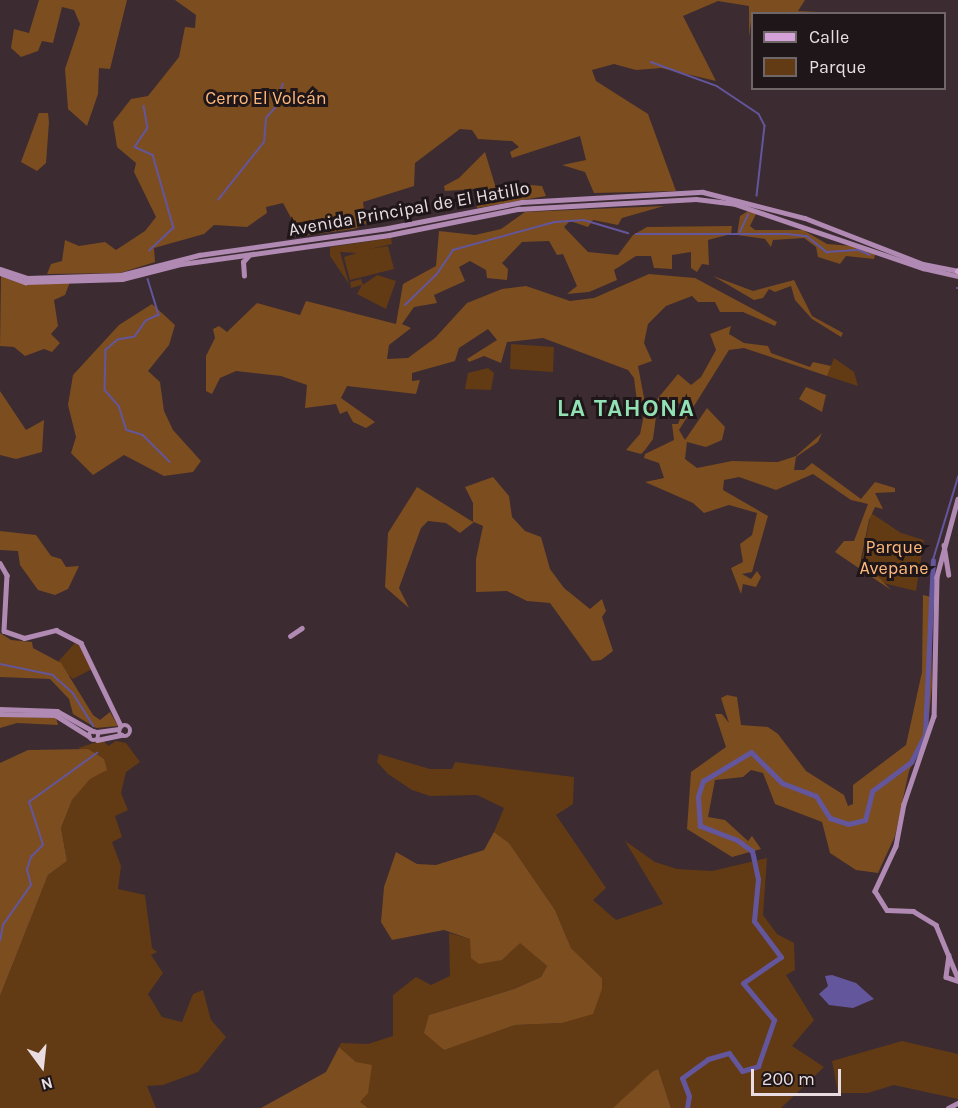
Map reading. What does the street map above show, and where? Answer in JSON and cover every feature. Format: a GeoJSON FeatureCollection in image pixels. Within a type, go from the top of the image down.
{"type":"FeatureCollection","features":[{"type":"Feature","properties":{"kind":"main road","name":"Avenida Principal de El Hatillo"},"geometry":{"type":"LineString","coordinates":[[0,271],[27,278],[121,275],[199,255],[388,228],[522,202],[703,192],[804,219],[923,264],[958,272]]}},
{"type":"Feature","properties":{"kind":"main road","name":"Avenida Principal de El Hatillo"},"geometry":{"type":"LineString","coordinates":[[0,271],[25,282],[122,279],[181,264],[389,235],[518,209],[696,199],[735,204],[958,272]]}},
{"type":"Feature","properties":{"kind":"main road"},"geometry":{"type":"LineString","coordinates":[[244,276],[243,262],[250,254]]}},
{"type":"Feature","properties":{"kind":"main road"},"geometry":{"type":"LineString","coordinates":[[958,499],[943,542],[938,569],[934,716],[904,801],[896,846],[875,891],[887,910],[913,911],[928,918],[944,936],[952,969],[958,980]]}},
{"type":"Feature","properties":{"kind":"main road"},"geometry":{"type":"LineString","coordinates":[[938,569],[950,574],[943,542]]}},
{"type":"Feature","properties":{"kind":"main road"},"geometry":{"type":"LineString","coordinates":[[0,563],[7,573],[4,631],[24,638],[56,630],[81,643],[120,730]]}},
{"type":"Feature","properties":{"kind":"main road"},"geometry":{"type":"LineString","coordinates":[[290,636],[302,628]]}},
{"type":"Feature","properties":{"kind":"main road"},"geometry":{"type":"LineString","coordinates":[[0,709],[57,711],[93,733],[97,740]]}},
{"type":"Feature","properties":{"kind":"main road"},"geometry":{"type":"LineString","coordinates":[[0,714],[55,715],[93,733],[120,730]]}},
{"type":"Feature","properties":{"kind":"main road"},"geometry":{"type":"LineString","coordinates":[[97,740],[120,730]]}},
{"type":"Feature","properties":{"kind":"main road"},"geometry":{"type":"LineString","coordinates":[[93,733],[97,740]]}},
{"type":"Feature","properties":{"kind":"main road"},"geometry":{"type":"LineString","coordinates":[[946,979],[949,955]]}},
{"type":"Feature","properties":{"kind":"main road"},"geometry":{"type":"LineString","coordinates":[[946,979],[952,969]]}},
{"type":"Feature","properties":{"kind":"main road"},"geometry":{"type":"LineString","coordinates":[[946,979],[958,980]]}},
{"type":"Feature","properties":{"kind":"main road"},"geometry":{"type":"LineString","coordinates":[[948,1108],[958,1103]]}},
{"type":"Feature","properties":{"kind":"green space"},"geometry":{"type":"Polygon","coordinates":[[[39,0],[127,0],[110,69],[99,68],[98,94],[87,126],[68,109],[65,69],[80,24],[74,10],[62,7],[53,43],[42,41],[38,51],[21,57],[11,48],[14,29],[29,33],[39,0]]]}},
{"type":"Feature","properties":{"kind":"green space","name":"Cerro El Volcán"},"geometry":{"type":"Polygon","coordinates":[[[175,0],[805,0],[798,11],[818,12],[751,12],[749,37],[749,6],[718,1],[683,16],[716,81],[661,68],[636,70],[614,64],[592,70],[596,81],[648,114],[676,191],[594,193],[585,172],[562,165],[586,160],[580,136],[512,158],[510,152],[519,147],[512,141],[478,139],[472,130],[460,129],[415,163],[414,186],[363,202],[366,224],[354,229],[295,237],[297,229],[283,203],[266,207],[267,213],[247,227],[214,225],[204,234],[154,248],[155,262],[120,273],[47,274],[51,264],[62,261],[65,240],[79,246],[105,242],[116,250],[145,231],[156,217],[134,172],[136,163],[117,147],[113,122],[131,99],[148,96],[179,57],[185,27],[195,28],[196,15],[175,0]]]}},
{"type":"Feature","properties":{"kind":"green space"},"geometry":{"type":"Polygon","coordinates":[[[39,113],[48,113],[49,122],[46,163],[37,171],[21,162],[39,113]]]}},
{"type":"Feature","properties":{"kind":"green space"},"geometry":{"type":"Polygon","coordinates":[[[485,152],[498,195],[521,192],[530,185],[542,186],[546,196],[477,208],[474,189],[445,191],[444,186],[459,178],[485,152]]]}},
{"type":"Feature","properties":{"kind":"green space"},"geometry":{"type":"Polygon","coordinates":[[[664,206],[622,218],[618,225],[593,220],[588,227],[570,221],[564,227],[588,252],[618,255],[633,235],[647,227],[732,226],[731,234],[708,240],[709,265],[702,264],[697,272],[691,268],[691,252],[672,255],[672,269],[654,268],[651,256],[636,256],[614,270],[617,280],[589,292],[567,294],[577,286],[563,254],[557,255],[549,241],[522,242],[502,263],[508,269],[507,280],[487,278],[486,270],[470,261],[459,267],[465,281],[434,295],[437,303],[414,307],[402,324],[411,328],[389,345],[387,359],[408,358],[435,338],[467,303],[502,289],[526,286],[570,301],[594,298],[649,274],[695,278],[777,322],[775,326],[743,312],[720,312],[715,302],[698,302],[692,296],[666,306],[648,324],[644,343],[652,361],[638,366],[645,403],[638,410],[634,378],[628,370],[543,338],[507,342],[501,363],[484,356],[469,362],[467,359],[497,340],[488,329],[459,348],[455,361],[412,373],[412,381],[420,380],[416,394],[347,386],[341,398],[375,422],[366,428],[353,422],[347,411],[340,414],[336,404],[305,408],[307,385],[281,376],[236,371],[220,378],[212,394],[206,391],[206,356],[215,338],[213,329],[219,326],[227,332],[257,303],[300,315],[306,301],[396,324],[403,284],[436,266],[439,231],[475,235],[501,229],[525,212],[664,206]]]}},
{"type":"Feature","properties":{"kind":"green space"},"geometry":{"type":"Polygon","coordinates":[[[748,211],[756,214],[750,226],[755,230],[803,230],[827,244],[852,246],[875,254],[874,259],[846,256],[840,264],[818,257],[816,247],[804,238],[773,240],[771,247],[765,239],[737,235],[740,216],[748,211]]]}},
{"type":"Feature","properties":{"kind":"green space"},"geometry":{"type":"Polygon","coordinates":[[[391,238],[392,244],[369,249],[388,246],[394,269],[350,280],[344,257],[357,253],[340,252],[349,284],[330,256],[330,247],[391,238]]]}},
{"type":"Feature","properties":{"kind":"green space"},"geometry":{"type":"Polygon","coordinates":[[[377,275],[396,281],[386,309],[357,294],[362,285],[351,288],[350,282],[361,279],[363,285],[377,275]]]}},
{"type":"Feature","properties":{"kind":"green space"},"geometry":{"type":"Polygon","coordinates":[[[1,276],[23,284],[70,282],[65,295],[54,300],[58,326],[51,334],[60,343],[52,352],[44,349],[25,356],[14,347],[0,346],[1,276]]]}},
{"type":"Feature","properties":{"kind":"green space"},"geometry":{"type":"Polygon","coordinates":[[[713,276],[753,291],[794,280],[812,316],[843,333],[841,337],[812,319],[795,300],[791,286],[775,292],[769,289],[763,298],[754,300],[713,276]]]}},
{"type":"Feature","properties":{"kind":"green space"},"geometry":{"type":"Polygon","coordinates":[[[152,304],[175,325],[169,345],[148,371],[160,382],[164,411],[173,430],[201,461],[193,472],[164,476],[124,455],[93,475],[71,453],[76,437],[68,405],[73,375],[119,325],[152,304]]]}},
{"type":"Feature","properties":{"kind":"green space"},"geometry":{"type":"Polygon","coordinates":[[[731,326],[729,334],[744,343],[768,346],[771,353],[810,367],[813,362],[831,366],[827,376],[744,348],[729,350],[679,430],[685,440],[707,408],[725,427],[722,440],[706,447],[687,442],[685,459],[697,468],[732,461],[778,462],[796,456],[822,433],[818,442],[796,457],[794,470],[804,470],[812,463],[861,499],[875,482],[895,488],[895,492],[875,493],[883,509],[875,507],[869,520],[861,559],[891,590],[835,552],[844,541],[854,541],[868,504],[851,500],[813,474],[776,490],[739,477],[724,480],[723,490],[768,516],[752,572],[742,574],[751,579],[757,571],[761,577],[756,587],[743,584],[741,594],[731,568],[743,562],[740,544],[752,535],[757,513],[729,505],[704,513],[693,503],[645,482],[664,478],[659,463],[644,458],[645,454],[674,440],[672,424],[678,424],[685,406],[669,399],[656,417],[653,439],[645,450],[641,454],[626,450],[640,434],[644,415],[678,374],[691,385],[701,377],[716,350],[710,334],[731,326]]]}},
{"type":"Feature","properties":{"kind":"green space"},"geometry":{"type":"Polygon","coordinates":[[[511,344],[554,347],[553,372],[510,369],[511,344]]]}},
{"type":"Feature","properties":{"kind":"green space"},"geometry":{"type":"Polygon","coordinates":[[[834,358],[854,372],[858,386],[827,376],[834,358]]]}},
{"type":"Feature","properties":{"kind":"green space"},"geometry":{"type":"Polygon","coordinates":[[[488,368],[494,373],[491,390],[465,389],[468,373],[488,368]]]}},
{"type":"Feature","properties":{"kind":"green space"},"geometry":{"type":"Polygon","coordinates":[[[806,387],[826,395],[822,412],[799,399],[806,387]]]}},
{"type":"Feature","properties":{"kind":"green space"},"geometry":{"type":"Polygon","coordinates":[[[0,391],[26,430],[44,420],[42,452],[16,459],[0,455],[0,391]]]}},
{"type":"Feature","properties":{"kind":"green space"},"geometry":{"type":"Polygon","coordinates":[[[493,477],[509,496],[512,517],[525,531],[541,537],[550,569],[564,588],[590,609],[602,599],[606,611],[602,617],[613,651],[601,660],[592,661],[550,603],[527,601],[507,591],[476,592],[476,559],[483,526],[474,522],[460,533],[446,523],[428,521],[421,528],[399,588],[409,608],[385,587],[388,533],[417,487],[473,522],[473,503],[465,487],[493,477]]]}},
{"type":"Feature","properties":{"kind":"green space","name":"Parque Avepane"},"geometry":{"type":"Polygon","coordinates":[[[871,513],[901,533],[924,540],[916,591],[883,583],[861,565],[871,513]]]}},
{"type":"Feature","properties":{"kind":"green space"},"geometry":{"type":"Polygon","coordinates":[[[0,531],[36,535],[51,556],[61,559],[66,567],[79,566],[68,589],[55,595],[38,590],[20,565],[18,551],[0,550],[0,531]]]}},
{"type":"Feature","properties":{"kind":"green space"},"geometry":{"type":"Polygon","coordinates":[[[923,595],[931,597],[932,686],[927,735],[909,771],[895,836],[878,873],[856,870],[830,853],[822,822],[775,804],[763,773],[751,770],[743,777],[715,780],[708,817],[725,820],[748,841],[752,836],[761,849],[732,857],[687,829],[691,772],[726,747],[715,714],[722,714],[729,723],[721,698],[727,695],[737,697],[741,725],[768,727],[778,734],[806,771],[844,795],[848,806],[853,804],[853,785],[906,745],[922,672],[923,595]]]}},
{"type":"Feature","properties":{"kind":"green space"},"geometry":{"type":"Polygon","coordinates":[[[0,633],[11,640],[32,642],[33,648],[61,663],[93,715],[100,720],[110,712],[118,726],[96,728],[73,714],[69,699],[50,679],[0,677],[0,633]]]}},
{"type":"Feature","properties":{"kind":"green space"},"geometry":{"type":"Polygon","coordinates":[[[75,643],[85,649],[92,669],[73,679],[56,664],[75,643]]]}},
{"type":"Feature","properties":{"kind":"green space"},"geometry":{"type":"Polygon","coordinates":[[[0,716],[56,718],[58,725],[17,723],[0,728],[0,716]]]}},
{"type":"Feature","properties":{"kind":"green space"},"geometry":{"type":"Polygon","coordinates":[[[103,740],[108,746],[116,741],[126,743],[140,762],[126,772],[121,793],[128,810],[115,816],[122,837],[112,842],[121,866],[118,889],[145,895],[152,948],[157,952],[151,955],[163,973],[148,994],[162,1017],[182,1022],[193,994],[203,990],[211,1020],[226,1037],[198,1072],[163,1085],[147,1086],[156,1108],[0,1108],[0,996],[48,875],[67,861],[61,828],[72,800],[104,759],[78,748],[103,740]]]}},
{"type":"Feature","properties":{"kind":"green space"},"geometry":{"type":"Polygon","coordinates":[[[88,749],[104,759],[107,770],[90,779],[72,800],[61,828],[67,861],[48,875],[0,996],[0,763],[28,750],[88,749]]]}},
{"type":"Feature","properties":{"kind":"green space"},"geometry":{"type":"Polygon","coordinates":[[[379,754],[430,769],[452,769],[455,762],[574,777],[573,804],[556,815],[606,888],[593,900],[616,920],[663,904],[625,841],[655,862],[677,869],[712,871],[767,858],[763,915],[777,934],[794,943],[795,970],[786,975],[814,1020],[792,1046],[824,1067],[781,1108],[671,1108],[658,1070],[613,1108],[368,1108],[359,1102],[356,1062],[339,1047],[341,1043],[368,1044],[393,1036],[393,995],[416,977],[431,985],[450,976],[449,933],[471,939],[471,958],[502,960],[520,942],[547,966],[541,977],[514,989],[429,1015],[443,1050],[515,1025],[562,1023],[602,978],[571,948],[555,910],[509,843],[494,832],[504,808],[477,795],[430,796],[412,790],[388,774],[377,762],[379,754]]]}},
{"type":"Feature","properties":{"kind":"green space"},"geometry":{"type":"Polygon","coordinates":[[[494,832],[509,843],[555,910],[571,948],[602,978],[602,989],[593,1014],[562,1023],[515,1025],[444,1050],[424,1033],[429,1015],[514,989],[541,977],[547,966],[520,943],[502,960],[479,964],[471,958],[470,939],[444,930],[392,940],[381,922],[384,887],[396,852],[417,864],[436,865],[484,850],[494,832]]]}},
{"type":"Feature","properties":{"kind":"green space"},"geometry":{"type":"Polygon","coordinates":[[[902,1041],[958,1054],[958,1099],[894,1085],[868,1093],[838,1093],[832,1061],[902,1041]]]}},
{"type":"Feature","properties":{"kind":"green space"},"geometry":{"type":"Polygon","coordinates":[[[339,1047],[356,1062],[372,1065],[368,1093],[360,1102],[368,1108],[261,1108],[326,1072],[339,1047]]]}},
{"type":"Feature","properties":{"kind":"green space"},"geometry":{"type":"Polygon","coordinates":[[[658,1069],[671,1108],[613,1108],[652,1072],[658,1069]]]}},
{"type":"Feature","properties":{"kind":"shaded area"},"geometry":{"type":"Polygon","coordinates":[[[832,975],[856,983],[874,999],[853,1008],[829,1005],[819,994],[828,986],[825,976],[832,975]]]}},
{"type":"Feature","properties":{"kind":"waterway"},"geometry":{"type":"LineString","coordinates":[[651,62],[717,86],[759,114],[765,126],[757,196]]}},
{"type":"Feature","properties":{"kind":"waterway"},"geometry":{"type":"LineString","coordinates":[[218,200],[264,142],[266,118],[275,108],[283,84]]}},
{"type":"Feature","properties":{"kind":"waterway"},"geometry":{"type":"LineString","coordinates":[[144,106],[148,128],[135,147],[153,155],[174,228],[150,250]]}},
{"type":"Feature","properties":{"kind":"waterway"},"geometry":{"type":"LineString","coordinates":[[740,232],[748,215]]}},
{"type":"Feature","properties":{"kind":"waterway"},"geometry":{"type":"LineString","coordinates":[[405,305],[437,274],[453,250],[555,222],[584,220],[628,233]]}},
{"type":"Feature","properties":{"kind":"waterway"},"geometry":{"type":"LineString","coordinates":[[636,234],[787,234],[807,236],[827,252],[859,250],[870,255]]}},
{"type":"Feature","properties":{"kind":"waterway"},"geometry":{"type":"LineString","coordinates":[[148,279],[159,315],[146,321],[135,337],[118,340],[106,350],[105,390],[119,406],[127,430],[143,435],[170,462]]}},
{"type":"Feature","properties":{"kind":"waterway"},"geometry":{"type":"LineString","coordinates":[[933,560],[958,477]]}},
{"type":"Feature","properties":{"kind":"waterway"},"geometry":{"type":"LineString","coordinates":[[687,1108],[689,1096],[682,1078],[708,1059],[729,1053],[742,1071],[758,1066],[774,1020],[743,983],[781,957],[754,921],[758,879],[752,851],[737,840],[700,826],[698,796],[703,781],[751,752],[782,783],[816,796],[830,818],[848,824],[865,820],[872,791],[911,762],[925,734],[933,560]]}},
{"type":"Feature","properties":{"kind":"waterway"},"geometry":{"type":"LineString","coordinates":[[0,664],[53,675],[73,693],[94,726]]}},
{"type":"Feature","properties":{"kind":"waterway"},"geometry":{"type":"LineString","coordinates":[[0,941],[3,925],[31,885],[27,870],[31,857],[43,845],[29,802],[97,753]]}},
{"type":"Feature","properties":{"kind":"district","name":"LA TAHONA"},"geometry":{"type":"Point","coordinates":[626,409]}}]}
